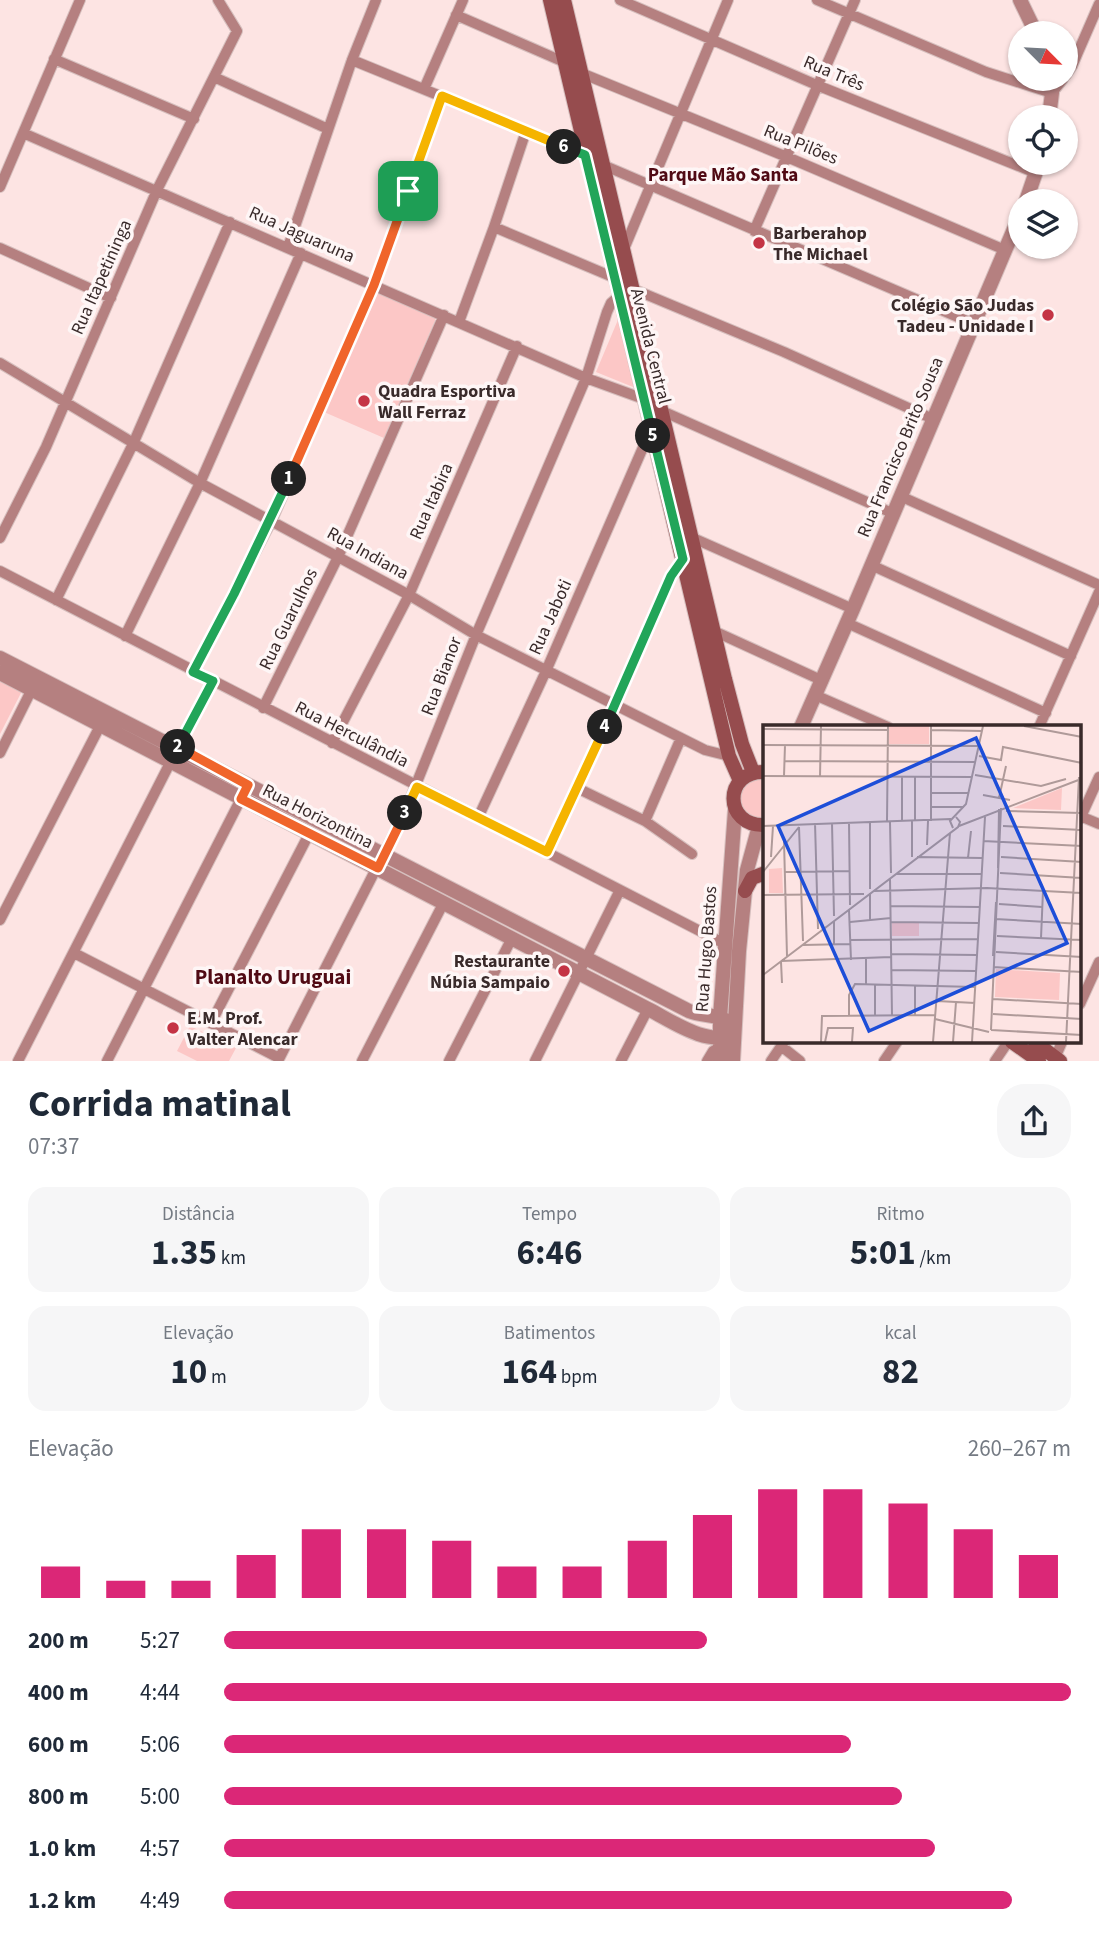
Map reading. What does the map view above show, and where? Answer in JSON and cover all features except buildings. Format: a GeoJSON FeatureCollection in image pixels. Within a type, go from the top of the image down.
{"type":"FeatureCollection","features":[{"type":"Feature","properties":{"kind":"main road","name":"Avenida Central"},"geometry":{"type":"LineString","coordinates":[[550,0],[615,278],[626,293],[662,411],[693,538],[729,756],[740,781]]}},
{"type":"Feature","properties":{"kind":"main road","name":"Avenida Central"},"geometry":{"type":"LineString","coordinates":[[564,0],[624,249],[626,293],[644,398],[683,559],[703,610],[716,632],[742,744],[760,770]]}},
{"type":"Feature","properties":{"kind":"main road"},"geometry":{"type":"LineString","coordinates":[[760,770],[740,781],[733,795],[736,810],[745,821],[763,826]]}},
{"type":"Feature","properties":{"kind":"main road"},"geometry":{"type":"LineString","coordinates":[[745,891],[752,878],[763,874]]}},
{"type":"Feature","properties":{"kind":"main road"},"geometry":{"type":"LineString","coordinates":[[1023,1044],[1039,1061]]}},
{"type":"Feature","properties":{"kind":"main road"},"geometry":{"type":"LineString","coordinates":[[1024,1044],[1057,1059]]}},
{"type":"Feature","properties":{"kind":"street"},"geometry":{"type":"LineString","coordinates":[[0,187],[80,0]]}},
{"type":"Feature","properties":{"kind":"street","name":"Rua Itapetininga"},"geometry":{"type":"LineString","coordinates":[[0,538],[28,485],[65,403],[157,190],[237,31],[218,0]]}},
{"type":"Feature","properties":{"kind":"street"},"geometry":{"type":"LineString","coordinates":[[288,247],[352,60],[376,0]]}},
{"type":"Feature","properties":{"kind":"street"},"geometry":{"type":"LineString","coordinates":[[424,89],[463,0]]}},
{"type":"Feature","properties":{"kind":"street","name":"Rua Três"},"geometry":{"type":"LineString","coordinates":[[620,0],[819,86],[1008,157]]}},
{"type":"Feature","properties":{"kind":"street"},"geometry":{"type":"LineString","coordinates":[[624,249],[728,0]]}},
{"type":"Feature","properties":{"kind":"street"},"geometry":{"type":"LineString","coordinates":[[817,0],[986,72],[1008,77]]}},
{"type":"Feature","properties":{"kind":"street"},"geometry":{"type":"LineString","coordinates":[[754,231],[855,0]]}},
{"type":"Feature","properties":{"kind":"street"},"geometry":{"type":"LineString","coordinates":[[1020,0],[1030,21]]}},
{"type":"Feature","properties":{"kind":"street"},"geometry":{"type":"LineString","coordinates":[[1078,52],[1099,4]]}},
{"type":"Feature","properties":{"kind":"street"},"geometry":{"type":"LineString","coordinates":[[456,15],[564,62]]}},
{"type":"Feature","properties":{"kind":"street"},"geometry":{"type":"LineString","coordinates":[[54,59],[194,119]]}},
{"type":"Feature","properties":{"kind":"street"},"geometry":{"type":"LineString","coordinates":[[352,60],[585,155]]}},
{"type":"Feature","properties":{"kind":"street","name":"Rua Pilões"},"geometry":{"type":"LineString","coordinates":[[581,73],[787,156],[1005,250]]}},
{"type":"Feature","properties":{"kind":"street"},"geometry":{"type":"LineString","coordinates":[[214,77],[328,128]]}},
{"type":"Feature","properties":{"kind":"street"},"geometry":{"type":"LineString","coordinates":[[193,672],[271,520],[374,285],[442,96]]}},
{"type":"Feature","properties":{"kind":"street"},"geometry":{"type":"LineString","coordinates":[[459,322],[526,131]]}},
{"type":"Feature","properties":{"kind":"street","name":"Rua Jaguaruna"},"geometry":{"type":"LineString","coordinates":[[23,133],[586,378],[644,398]]}},
{"type":"Feature","properties":{"kind":"street"},"geometry":{"type":"LineString","coordinates":[[603,165],[974,324]]}},
{"type":"Feature","properties":{"kind":"street"},"geometry":{"type":"LineString","coordinates":[[56,600],[133,444],[230,222]]}},
{"type":"Feature","properties":{"kind":"street"},"geometry":{"type":"LineString","coordinates":[[494,227],[615,278]]}},
{"type":"Feature","properties":{"kind":"street","name":"Rua Francisco Brito Sousa"},"geometry":{"type":"LineString","coordinates":[[801,723],[850,616],[1008,243]]}},
{"type":"Feature","properties":{"kind":"street"},"geometry":{"type":"LineString","coordinates":[[0,248],[111,298]]}},
{"type":"Feature","properties":{"kind":"street"},"geometry":{"type":"LineString","coordinates":[[125,636],[200,483],[301,253]]}},
{"type":"Feature","properties":{"kind":"street"},"geometry":{"type":"LineString","coordinates":[[626,293],[784,352],[933,419]]}},
{"type":"Feature","properties":{"kind":"street","name":"Rua Bianor"},"geometry":{"type":"LineString","coordinates":[[279,1059],[382,862],[417,787],[476,635],[586,378],[607,312],[611,303],[626,293]]}},
{"type":"Feature","properties":{"kind":"street","name":"Rua Guarulhos"},"geometry":{"type":"LineString","coordinates":[[264,708],[338,557],[444,315]]}},
{"type":"Feature","properties":{"kind":"street","name":"Rua Itabira"},"geometry":{"type":"LineString","coordinates":[[332,743],[409,596],[517,346]]}},
{"type":"Feature","properties":{"kind":"street","name":"Rua Indiana"},"geometry":{"type":"LineString","coordinates":[[0,363],[200,483],[476,635],[681,738],[713,753],[729,756]]}},
{"type":"Feature","properties":{"kind":"street"},"geometry":{"type":"LineString","coordinates":[[662,411],[892,513]]}},
{"type":"Feature","properties":{"kind":"street","name":"Rua Jaboti"},"geometry":{"type":"LineString","coordinates":[[478,818],[651,429]]}},
{"type":"Feature","properties":{"kind":"street"},"geometry":{"type":"LineString","coordinates":[[900,496],[1099,585]]}},
{"type":"Feature","properties":{"kind":"street"},"geometry":{"type":"LineString","coordinates":[[693,538],[1046,713]]}},
{"type":"Feature","properties":{"kind":"street"},"geometry":{"type":"LineString","coordinates":[[547,852],[671,576],[683,559]]}},
{"type":"Feature","properties":{"kind":"street"},"geometry":{"type":"LineString","coordinates":[[871,565],[1071,656]]}},
{"type":"Feature","properties":{"kind":"street","name":"Rua Herculândia"},"geometry":{"type":"LineString","coordinates":[[2,576],[56,600],[727,946]]}},
{"type":"Feature","properties":{"kind":"street"},"geometry":{"type":"LineString","coordinates":[[1040,725],[1099,592]]}},
{"type":"Feature","properties":{"kind":"street"},"geometry":{"type":"LineString","coordinates":[[716,632],[821,680]]}},
{"type":"Feature","properties":{"kind":"street","name":"Rua Horizontina"},"geometry":{"type":"LineString","coordinates":[[0,657],[100,726],[309,834],[382,862],[588,959],[702,1017],[720,1018]]}},
{"type":"Feature","properties":{"kind":"street","name":"Rua Horizontina"},"geometry":{"type":"LineString","coordinates":[[0,673],[35,683],[248,785],[382,862],[444,902],[729,1049]]}},
{"type":"Feature","properties":{"kind":"street"},"geometry":{"type":"LineString","coordinates":[[177,749],[213,681]]}},
{"type":"Feature","properties":{"kind":"street"},"geometry":{"type":"LineString","coordinates":[[0,753],[35,683]]}},
{"type":"Feature","properties":{"kind":"street"},"geometry":{"type":"LineString","coordinates":[[815,695],[880,725]]}},
{"type":"Feature","properties":{"kind":"street"},"geometry":{"type":"LineString","coordinates":[[0,920],[100,726]]}},
{"type":"Feature","properties":{"kind":"street"},"geometry":{"type":"LineString","coordinates":[[645,821],[681,738]]}},
{"type":"Feature","properties":{"kind":"street"},"geometry":{"type":"LineString","coordinates":[[18,1061],[170,763]]}},
{"type":"Feature","properties":{"kind":"street"},"geometry":{"type":"LineString","coordinates":[[1082,813],[1099,777]]}},
{"type":"Feature","properties":{"kind":"street"},"geometry":{"type":"LineString","coordinates":[[107,1061],[248,785]]}},
{"type":"Feature","properties":{"kind":"street"},"geometry":{"type":"LineString","coordinates":[[577,788],[645,821],[692,854]]}},
{"type":"Feature","properties":{"kind":"street","name":"Rua Hugo Bastos"},"geometry":{"type":"LineString","coordinates":[[729,1049],[720,1018],[736,810]]}},
{"type":"Feature","properties":{"kind":"street"},"geometry":{"type":"LineString","coordinates":[[1082,818],[1099,824]]}},
{"type":"Feature","properties":{"kind":"street"},"geometry":{"type":"LineString","coordinates":[[707,1061],[713,1051],[729,1049],[749,860],[763,826]]}},
{"type":"Feature","properties":{"kind":"street"},"geometry":{"type":"LineString","coordinates":[[211,1023],[309,834]]}},
{"type":"Feature","properties":{"kind":"street"},"geometry":{"type":"LineString","coordinates":[[535,1061],[620,890]]}},
{"type":"Feature","properties":{"kind":"street"},"geometry":{"type":"LineString","coordinates":[[362,1061],[444,902]]}},
{"type":"Feature","properties":{"kind":"street"},"geometry":{"type":"LineString","coordinates":[[449,1061],[512,938]]}},
{"type":"Feature","properties":{"kind":"street"},"geometry":{"type":"LineString","coordinates":[[74,953],[279,1059]]}},
{"type":"Feature","properties":{"kind":"street"},"geometry":{"type":"LineString","coordinates":[[1082,1000],[1099,962]]}},
{"type":"Feature","properties":{"kind":"street"},"geometry":{"type":"LineString","coordinates":[[621,1061],[648,1009]]}},
{"type":"Feature","properties":{"kind":"street"},"geometry":{"type":"LineString","coordinates":[[772,1061],[782,1044],[800,1061]]}},
{"type":"Feature","properties":{"kind":"street"},"geometry":{"type":"LineString","coordinates":[[884,1061],[896,1044]]}},
{"type":"Feature","properties":{"kind":"street"},"geometry":{"type":"LineString","coordinates":[[995,1061],[1020,1044]]}},
{"type":"Feature","properties":{"kind":"shaded area"},"geometry":{"type":"Polygon","coordinates":[[[377,290],[437,316],[384,438],[324,412],[377,290]]]}},
{"type":"Feature","properties":{"kind":"shaded area"},"geometry":{"type":"Polygon","coordinates":[[[620,315],[638,389],[596,372],[620,315]]]}},
{"type":"Feature","properties":{"kind":"shaded area"},"geometry":{"type":"Polygon","coordinates":[[[0,680],[22,691],[0,734],[0,680]]]}},
{"type":"Feature","properties":{"kind":"shaded area"},"geometry":{"type":"Polygon","coordinates":[[[763,778],[763,820],[748,817],[739,804],[746,785],[763,778]]]}},
{"type":"Feature","properties":{"kind":"shaded area"},"geometry":{"type":"Polygon","coordinates":[[[190,1026],[236,1048],[229,1061],[197,1061],[177,1051],[190,1026]]]}},
{"type":"Feature","properties":{"kind":"place","name":"Barberahop The Michael"},"geometry":{"type":"Point","coordinates":[759,243]}},
{"type":"Feature","properties":{"kind":"place","name":"Colégio São Judas Tadeu - Unidade I"},"geometry":{"type":"Point","coordinates":[1048,315]}},
{"type":"Feature","properties":{"kind":"place","name":"Quadra Esportiva Wall Ferraz"},"geometry":{"type":"Point","coordinates":[364,401]}},
{"type":"Feature","properties":{"kind":"place","name":"Restaurante Núbia Sampaio"},"geometry":{"type":"Point","coordinates":[564,971]}},
{"type":"Feature","properties":{"kind":"place","name":"E.M. Prof. Valter Alencar"},"geometry":{"type":"Point","coordinates":[173,1028]}},
{"type":"Feature","properties":{"kind":"district","name":"Parque Mão Santa"},"geometry":{"type":"Point","coordinates":[723,174]}},
{"type":"Feature","properties":{"kind":"district","name":"Planalto Uruguai"},"geometry":{"type":"Point","coordinates":[273,977]}},
{"type":"Feature","properties":{"kind":"route"},"geometry":{"type":"LineString","coordinates":[[442,96],[585,155],[683,559],[671,576],[547,852],[417,787],[378,868],[241,799],[248,785],[177,749],[213,681],[193,672],[271,520],[374,285],[408,191],[442,96]]}}]}
